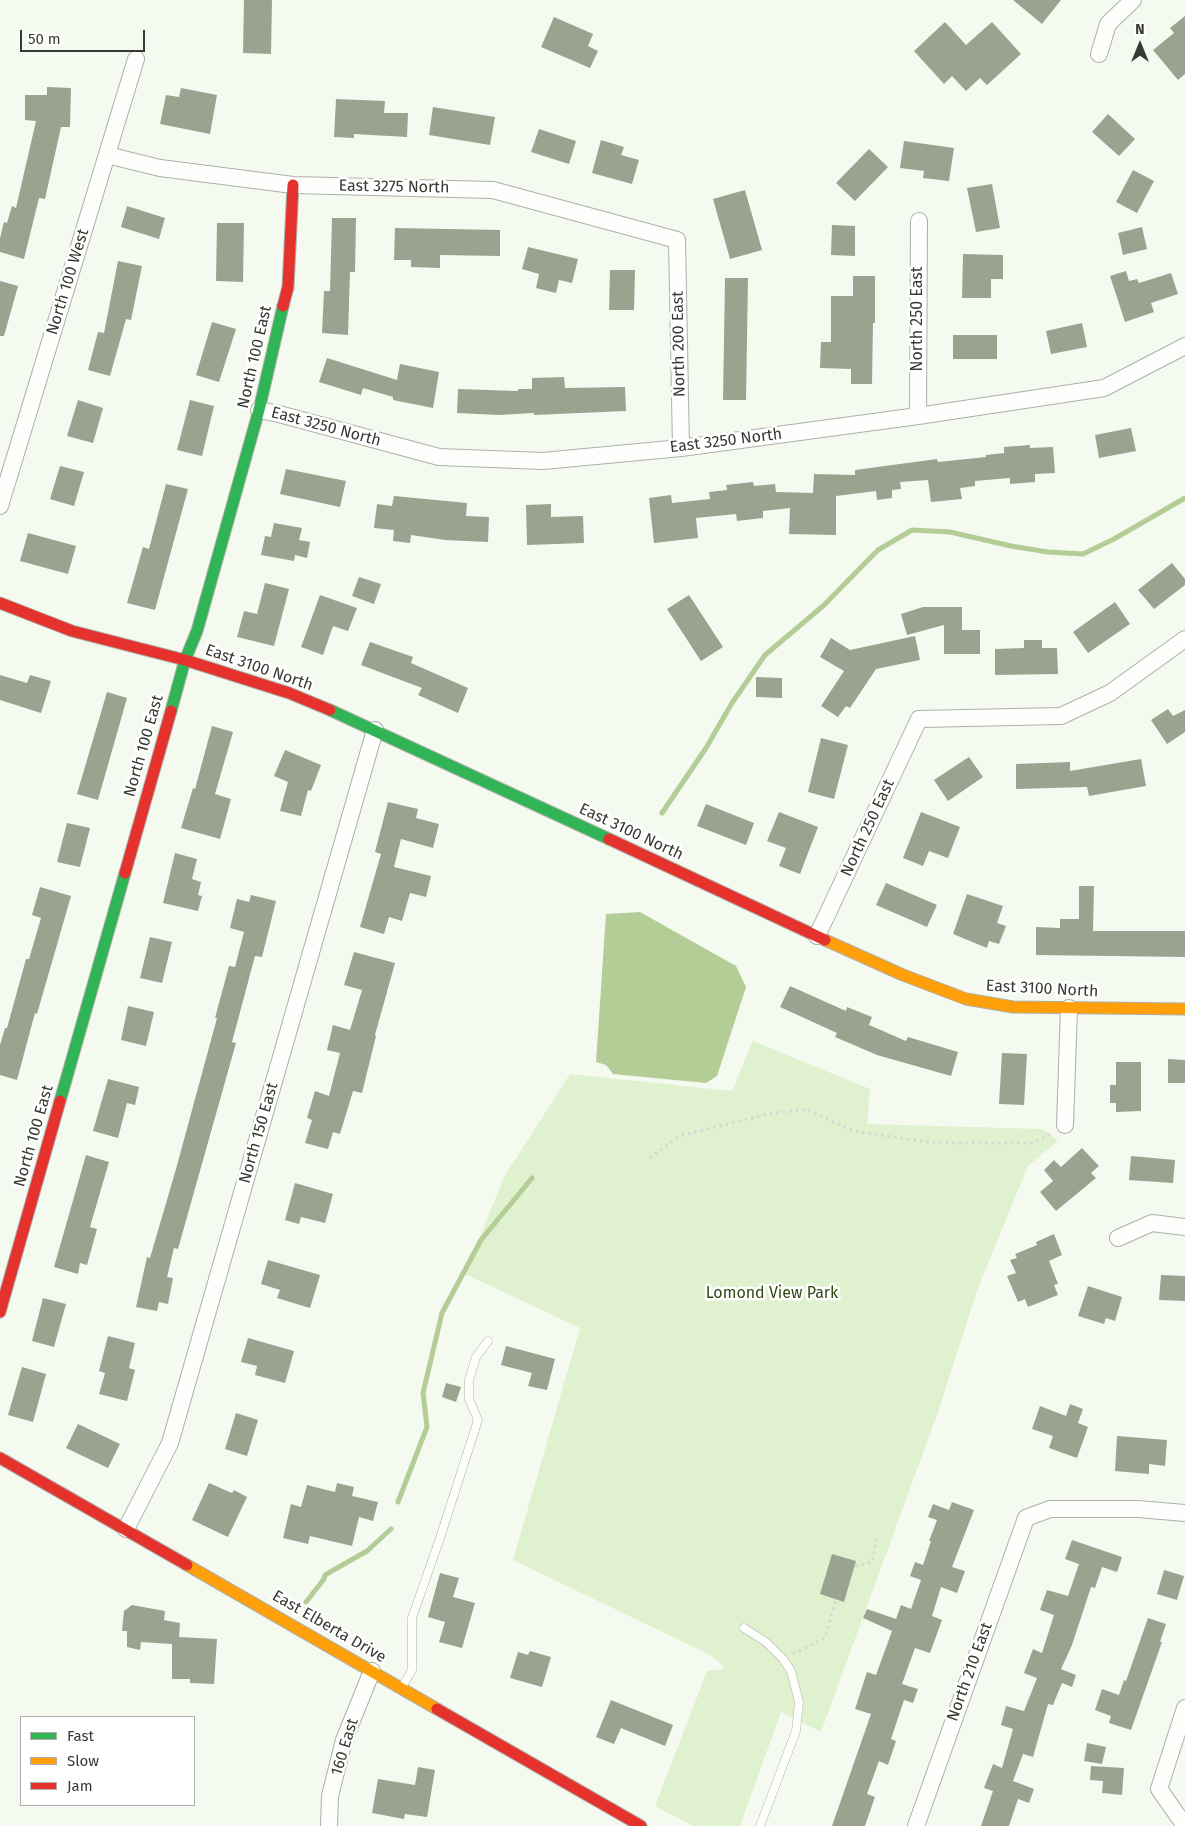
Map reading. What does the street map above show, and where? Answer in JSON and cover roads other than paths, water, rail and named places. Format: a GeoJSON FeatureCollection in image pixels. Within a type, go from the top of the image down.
{"type":"FeatureCollection","features":[{"type":"Feature","properties":{"kind":"street"},"geometry":{"type":"LineString","coordinates":[[1099,54],[1108,24],[1133,0]]}},
{"type":"Feature","properties":{"kind":"street","name":"North 100 West"},"geometry":{"type":"LineString","coordinates":[[0,506],[136,59]]}},
{"type":"Feature","properties":{"kind":"street","name":"East 3275 North"},"geometry":{"type":"LineString","coordinates":[[107,155],[160,168],[293,185],[493,190],[677,240]]}},
{"type":"Feature","properties":{"kind":"street","name":"North 100 East"},"geometry":{"type":"LineString","coordinates":[[0,1312],[185,660],[195,637],[259,410],[288,287],[293,185]]}},
{"type":"Feature","properties":{"kind":"street","name":"North 250 East"},"geometry":{"type":"LineString","coordinates":[[918,416],[919,221]]}},
{"type":"Feature","properties":{"kind":"street","name":"North 200 East"},"geometry":{"type":"LineString","coordinates":[[677,240],[681,448]]}},
{"type":"Feature","properties":{"kind":"street","name":"East 3250 North"},"geometry":{"type":"LineString","coordinates":[[259,410],[439,457],[543,461],[681,448],[918,416],[1104,388],[1185,346]]}},
{"type":"Feature","properties":{"kind":"street","name":"East 3100 North"},"geometry":{"type":"LineString","coordinates":[[0,603],[72,631],[185,660],[289,693],[375,730],[903,975],[966,999],[1013,1007],[1185,1009]]}},
{"type":"Feature","properties":{"kind":"street","name":"North 250 East"},"geometry":{"type":"LineString","coordinates":[[817,936],[919,719],[1061,716],[1110,693],[1185,639]]}},
{"type":"Feature","properties":{"kind":"street","name":"North 150 East"},"geometry":{"type":"LineString","coordinates":[[126,1529],[170,1443],[375,730]]}},
{"type":"Feature","properties":{"kind":"street"},"geometry":{"type":"LineString","coordinates":[[1065,1125],[1069,1008]]}},
{"type":"Feature","properties":{"kind":"street"},"geometry":{"type":"LineString","coordinates":[[1118,1238],[1152,1223],[1185,1227]]}},
{"type":"Feature","properties":{"kind":"street","name":"East Elberta Drive"},"geometry":{"type":"LineString","coordinates":[[0,1458],[641,1826]]}},
{"type":"Feature","properties":{"kind":"street","name":"North 210 East"},"geometry":{"type":"LineString","coordinates":[[916,1826],[1026,1518],[1050,1508],[1138,1509],[1185,1513]]}},
{"type":"Feature","properties":{"kind":"street","name":"160 East"},"geometry":{"type":"LineString","coordinates":[[329,1826],[330,1796],[344,1740],[372,1671]]}},
{"type":"Feature","properties":{"kind":"street"},"geometry":{"type":"LineString","coordinates":[[1185,1708],[1160,1789],[1185,1826]]}},
{"type":"Feature","properties":{"kind":"lane"},"geometry":{"type":"LineString","coordinates":[[402,1688],[412,1670],[412,1618],[478,1420],[469,1399],[469,1380],[476,1357],[488,1341]]}},
{"type":"Feature","properties":{"kind":"lane"},"geometry":{"type":"LineString","coordinates":[[744,1628],[766,1642],[783,1659],[790,1671],[799,1702],[796,1731],[760,1826]]}},
{"type":"Feature","properties":{"kind":"waterway"},"geometry":{"type":"LineString","coordinates":[[662,813],[765,655],[823,606],[878,550],[912,530],[950,532],[1011,546],[1048,552],[1083,554],[1114,539],[1185,498]]}},
{"type":"Feature","properties":{"kind":"waterway"},"geometry":{"type":"LineString","coordinates":[[398,1502],[427,1427],[423,1393],[442,1313],[481,1240],[532,1178]]}},
{"type":"Feature","properties":{"kind":"waterway"},"geometry":{"type":"LineString","coordinates":[[306,1602],[325,1575],[367,1551],[391,1529]]}},
{"type":"Feature","properties":{"kind":"park label","name":"Lomond View Park"},"geometry":{"type":"Point","coordinates":[772,1294]}}]}
